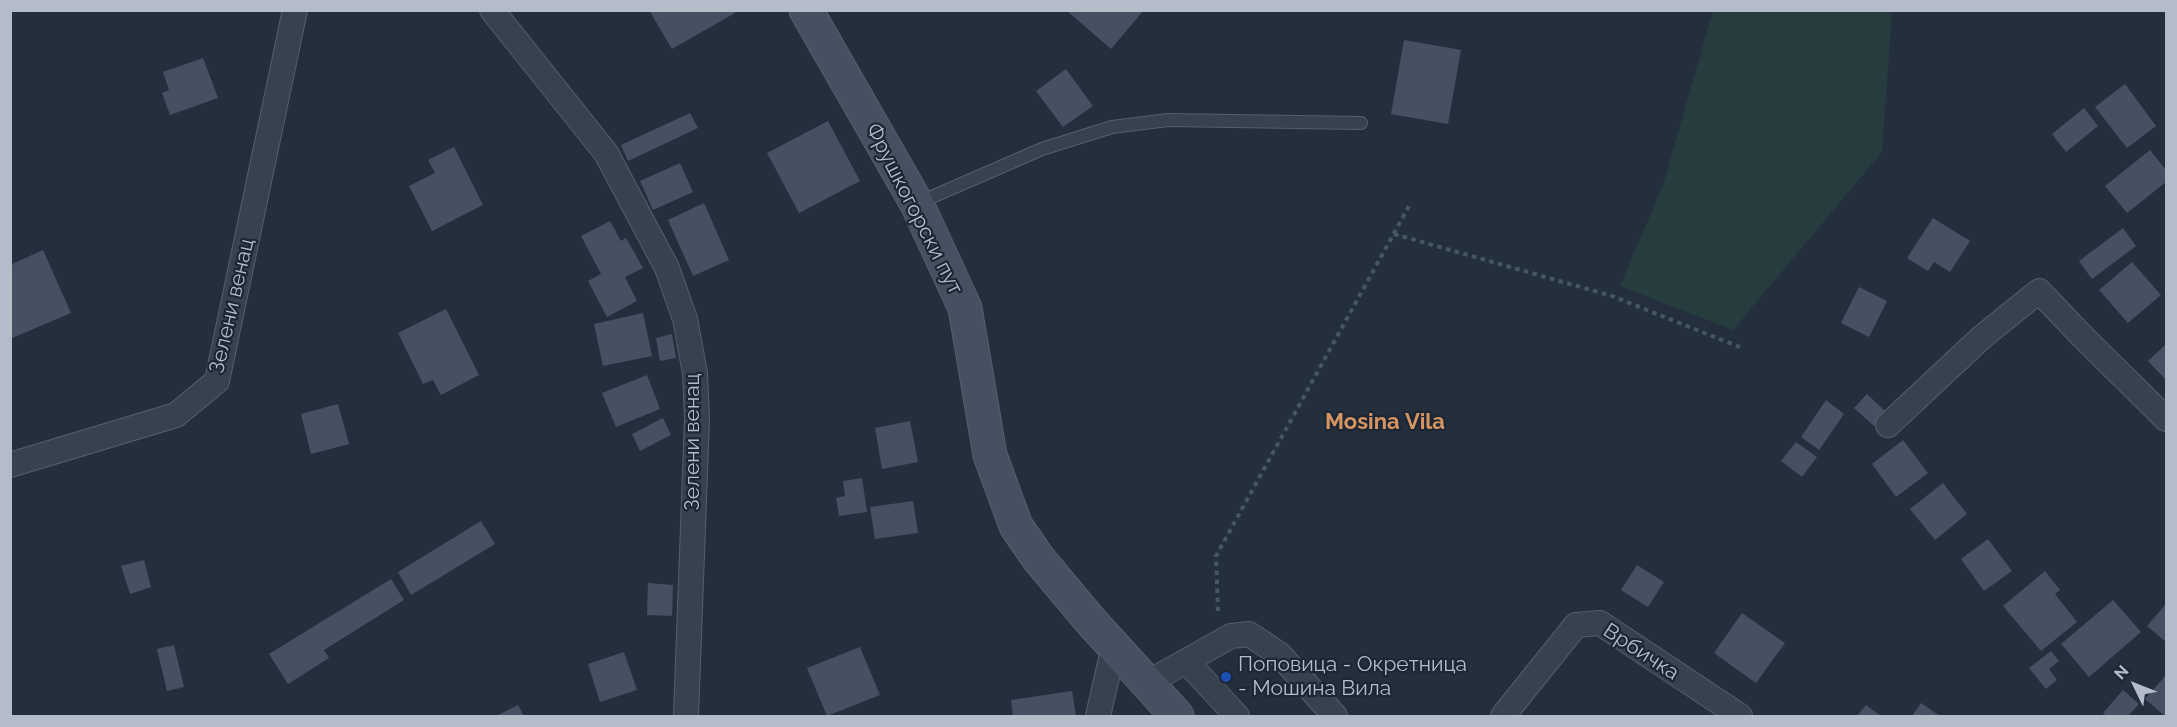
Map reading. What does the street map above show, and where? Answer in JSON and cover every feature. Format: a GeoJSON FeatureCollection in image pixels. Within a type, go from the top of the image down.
{"type":"FeatureCollection","features":[{"type":"Feature","properties":{"kind":"street","name":"Зелени венац"},"geometry":{"type":"LineString","coordinates":[[10,465],[176,415],[217,381],[295,10]]}},
{"type":"Feature","properties":{"kind":"street","name":"Зелени венац"},"geometry":{"type":"LineString","coordinates":[[492,10],[606,153],[667,268],[685,319],[695,373],[698,418],[686,717]]}},
{"type":"Feature","properties":{"kind":"street","name":"Фрушкогорски пут"},"geometry":{"type":"LineString","coordinates":[[806,10],[917,204],[965,308],[990,455],[1017,526],[1038,558],[1177,717]]}},
{"type":"Feature","properties":{"kind":"street"},"geometry":{"type":"LineString","coordinates":[[1888,425],[1982,337],[2039,291],[2083,338],[2166,419]]}},
{"type":"Feature","properties":{"kind":"street","name":"Врбичка"},"geometry":{"type":"LineString","coordinates":[[1503,717],[1576,626],[1600,623],[1740,717]]}},
{"type":"Feature","properties":{"kind":"street"},"geometry":{"type":"LineString","coordinates":[[1147,683],[1231,636],[1250,634],[1278,654],[1335,717]]}},
{"type":"Feature","properties":{"kind":"street"},"geometry":{"type":"LineString","coordinates":[[1098,717],[1114,646]]}},
{"type":"Feature","properties":{"kind":"street"},"geometry":{"type":"LineString","coordinates":[[1186,661],[1236,717]]}},
{"type":"Feature","properties":{"kind":"lane"},"geometry":{"type":"LineString","coordinates":[[917,204],[1042,148],[1112,127],[1168,120],[1361,123]]}},
{"type":"Feature","properties":{"kind":"path"},"geometry":{"type":"LineString","coordinates":[[1219,644],[1216,555],[1409,206]]}},
{"type":"Feature","properties":{"kind":"path"},"geometry":{"type":"LineString","coordinates":[[1394,234],[1612,296],[1742,348]]}},
{"type":"Feature","properties":{"kind":"green space"},"geometry":{"type":"Polygon","coordinates":[[[1713,11],[1892,11],[1882,152],[1733,330],[1620,286],[1663,185],[1713,11]]]}},
{"type":"Feature","properties":{"kind":"building"},"geometry":{"type":"Polygon","coordinates":[[[649,10],[734,10],[735,13],[672,49],[649,10]]]}},
{"type":"Feature","properties":{"kind":"building"},"geometry":{"type":"Polygon","coordinates":[[[1066,10],[1144,10],[1111,49],[1066,10]]]}},
{"type":"Feature","properties":{"kind":"building"},"geometry":{"type":"Polygon","coordinates":[[[1404,40],[1461,50],[1448,124],[1391,114],[1404,40]]]}},
{"type":"Feature","properties":{"kind":"building"},"geometry":{"type":"Polygon","coordinates":[[[203,58],[218,98],[170,115],[162,93],[169,90],[163,72],[203,58]]]}},
{"type":"Feature","properties":{"kind":"building"},"geometry":{"type":"Polygon","coordinates":[[[1066,69],[1093,106],[1063,127],[1036,91],[1066,69]]]}},
{"type":"Feature","properties":{"kind":"building"},"geometry":{"type":"Polygon","coordinates":[[[2125,84],[2156,126],[2127,148],[2095,107],[2125,84]]]}},
{"type":"Feature","properties":{"kind":"building"},"geometry":{"type":"Polygon","coordinates":[[[2084,108],[2098,126],[2066,152],[2052,134],[2084,108]]]}},
{"type":"Feature","properties":{"kind":"building"},"geometry":{"type":"Polygon","coordinates":[[[690,113],[698,128],[628,161],[621,145],[690,113]]]}},
{"type":"Feature","properties":{"kind":"building"},"geometry":{"type":"Polygon","coordinates":[[[828,121],[860,181],[799,213],[767,153],[828,121]]]}},
{"type":"Feature","properties":{"kind":"building"},"geometry":{"type":"Polygon","coordinates":[[[454,147],[483,205],[432,231],[409,186],[435,173],[428,160],[454,147]]]}},
{"type":"Feature","properties":{"kind":"building"},"geometry":{"type":"Polygon","coordinates":[[[2150,150],[2166,170],[2166,182],[2127,213],[2105,186],[2150,150]]]}},
{"type":"Feature","properties":{"kind":"building"},"geometry":{"type":"Polygon","coordinates":[[[680,163],[693,192],[653,210],[640,181],[680,163]]]}},
{"type":"Feature","properties":{"kind":"building"},"geometry":{"type":"Polygon","coordinates":[[[704,203],[729,260],[693,276],[668,220],[704,203]]]}},
{"type":"Feature","properties":{"kind":"building"},"geometry":{"type":"Polygon","coordinates":[[[1933,218],[1970,241],[1950,272],[1934,262],[1928,271],[1907,258],[1933,218]]]}},
{"type":"Feature","properties":{"kind":"building"},"geometry":{"type":"Polygon","coordinates":[[[610,221],[621,241],[626,238],[643,268],[625,277],[637,301],[607,317],[588,281],[601,274],[581,236],[610,221]]]}},
{"type":"Feature","properties":{"kind":"building"},"geometry":{"type":"Polygon","coordinates":[[[2123,228],[2136,246],[2092,279],[2079,261],[2123,228]]]}},
{"type":"Feature","properties":{"kind":"building"},"geometry":{"type":"Polygon","coordinates":[[[43,250],[71,313],[10,339],[10,265],[43,250]]]}},
{"type":"Feature","properties":{"kind":"building"},"geometry":{"type":"Polygon","coordinates":[[[2132,262],[2161,295],[2128,323],[2099,290],[2132,262]]]}},
{"type":"Feature","properties":{"kind":"building"},"geometry":{"type":"Polygon","coordinates":[[[1859,287],[1887,301],[1869,337],[1841,323],[1859,287]]]}},
{"type":"Feature","properties":{"kind":"building"},"geometry":{"type":"Polygon","coordinates":[[[446,309],[479,375],[441,395],[433,380],[423,384],[398,333],[446,309]]]}},
{"type":"Feature","properties":{"kind":"building"},"geometry":{"type":"Polygon","coordinates":[[[643,313],[652,356],[603,366],[594,324],[643,313]]]}},
{"type":"Feature","properties":{"kind":"building"},"geometry":{"type":"Polygon","coordinates":[[[672,334],[676,358],[660,361],[656,338],[672,334]]]}},
{"type":"Feature","properties":{"kind":"building"},"geometry":{"type":"Polygon","coordinates":[[[2166,344],[2166,380],[2148,361],[2166,344]]]}},
{"type":"Feature","properties":{"kind":"building"},"geometry":{"type":"Polygon","coordinates":[[[647,375],[660,409],[616,427],[602,393],[647,375]]]}},
{"type":"Feature","properties":{"kind":"building"},"geometry":{"type":"Polygon","coordinates":[[[1867,394],[1886,412],[1874,426],[1854,408],[1867,394]]]}},
{"type":"Feature","properties":{"kind":"building"},"geometry":{"type":"Polygon","coordinates":[[[1826,400],[1844,414],[1819,450],[1801,437],[1826,400]]]}},
{"type":"Feature","properties":{"kind":"building"},"geometry":{"type":"Polygon","coordinates":[[[338,404],[349,444],[311,454],[301,414],[338,404]]]}},
{"type":"Feature","properties":{"kind":"building"},"geometry":{"type":"Polygon","coordinates":[[[663,418],[671,435],[640,451],[632,434],[663,418]]]}},
{"type":"Feature","properties":{"kind":"building"},"geometry":{"type":"Polygon","coordinates":[[[910,421],[918,462],[882,469],[875,428],[910,421]]]}},
{"type":"Feature","properties":{"kind":"building"},"geometry":{"type":"Polygon","coordinates":[[[1903,440],[1928,473],[1896,497],[1872,464],[1903,440]]]}},
{"type":"Feature","properties":{"kind":"building"},"geometry":{"type":"Polygon","coordinates":[[[1796,442],[1817,457],[1802,477],[1781,461],[1796,442]]]}},
{"type":"Feature","properties":{"kind":"building"},"geometry":{"type":"Polygon","coordinates":[[[862,478],[867,512],[839,516],[836,498],[845,496],[843,481],[862,478]]]}},
{"type":"Feature","properties":{"kind":"building"},"geometry":{"type":"Polygon","coordinates":[[[1943,483],[1967,514],[1935,540],[1910,509],[1943,483]]]}},
{"type":"Feature","properties":{"kind":"building"},"geometry":{"type":"Polygon","coordinates":[[[913,501],[918,533],[875,539],[870,507],[913,501]]]}},
{"type":"Feature","properties":{"kind":"building"},"geometry":{"type":"Polygon","coordinates":[[[481,521],[495,544],[411,595],[398,572],[481,521]]]}},
{"type":"Feature","properties":{"kind":"building"},"geometry":{"type":"Polygon","coordinates":[[[1988,539],[2012,571],[1984,591],[1961,559],[1988,539]]]}},
{"type":"Feature","properties":{"kind":"building"},"geometry":{"type":"Polygon","coordinates":[[[144,560],[151,587],[130,594],[121,566],[144,560]]]}},
{"type":"Feature","properties":{"kind":"building"},"geometry":{"type":"Polygon","coordinates":[[[1637,565],[1664,582],[1648,607],[1621,590],[1637,565]]]}},
{"type":"Feature","properties":{"kind":"building"},"geometry":{"type":"Polygon","coordinates":[[[2045,571],[2060,590],[2055,594],[2077,622],[2041,651],[2003,606],[2045,571]]]}},
{"type":"Feature","properties":{"kind":"building"},"geometry":{"type":"Polygon","coordinates":[[[391,579],[404,600],[324,650],[329,658],[288,684],[269,654],[391,579]]]}},
{"type":"Feature","properties":{"kind":"building"},"geometry":{"type":"Polygon","coordinates":[[[648,583],[673,585],[672,616],[647,615],[648,583]]]}},
{"type":"Feature","properties":{"kind":"building"},"geometry":{"type":"Polygon","coordinates":[[[2113,600],[2141,632],[2089,677],[2061,644],[2113,600]]]}},
{"type":"Feature","properties":{"kind":"building"},"geometry":{"type":"Polygon","coordinates":[[[2166,604],[2166,642],[2147,626],[2166,604]]]}},
{"type":"Feature","properties":{"kind":"building"},"geometry":{"type":"Polygon","coordinates":[[[1742,613],[1785,643],[1756,683],[1714,653],[1742,613]]]}},
{"type":"Feature","properties":{"kind":"building"},"geometry":{"type":"Polygon","coordinates":[[[174,645],[184,687],[167,691],[157,649],[174,645]]]}},
{"type":"Feature","properties":{"kind":"building"},"geometry":{"type":"Polygon","coordinates":[[[860,647],[880,695],[827,716],[807,668],[860,647]]]}},
{"type":"Feature","properties":{"kind":"building"},"geometry":{"type":"Polygon","coordinates":[[[2051,651],[2059,661],[2049,669],[2057,680],[2046,689],[2029,668],[2051,651]]]}},
{"type":"Feature","properties":{"kind":"building"},"geometry":{"type":"Polygon","coordinates":[[[624,652],[637,690],[600,702],[588,664],[624,652]]]}},
{"type":"Feature","properties":{"kind":"building"},"geometry":{"type":"Polygon","coordinates":[[[2166,675],[2166,716],[2165,716],[2145,699],[2166,675]]]}},
{"type":"Feature","properties":{"kind":"building"},"geometry":{"type":"Polygon","coordinates":[[[2123,690],[2139,704],[2128,716],[2107,716],[2103,713],[2123,690]]]}},
{"type":"Feature","properties":{"kind":"building"},"geometry":{"type":"Polygon","coordinates":[[[1072,691],[1076,716],[1013,716],[1011,700],[1072,691]]]}},
{"type":"Feature","properties":{"kind":"building"},"geometry":{"type":"Polygon","coordinates":[[[1921,703],[1940,716],[1912,716],[1921,703]]]}},
{"type":"Feature","properties":{"kind":"building"},"geometry":{"type":"Polygon","coordinates":[[[518,705],[524,716],[496,716],[518,705]]]}},
{"type":"Feature","properties":{"kind":"building"},"geometry":{"type":"Polygon","coordinates":[[[1866,705],[1881,716],[1857,716],[1866,705]]]}},
{"type":"Feature","properties":{"kind":"place","name":"Поповица - Окретница - Мошина Вила"},"geometry":{"type":"Point","coordinates":[1226,677]}},
{"type":"Feature","properties":{"kind":"district","name":"Mosina Vila"},"geometry":{"type":"Point","coordinates":[1385,422]}}]}
